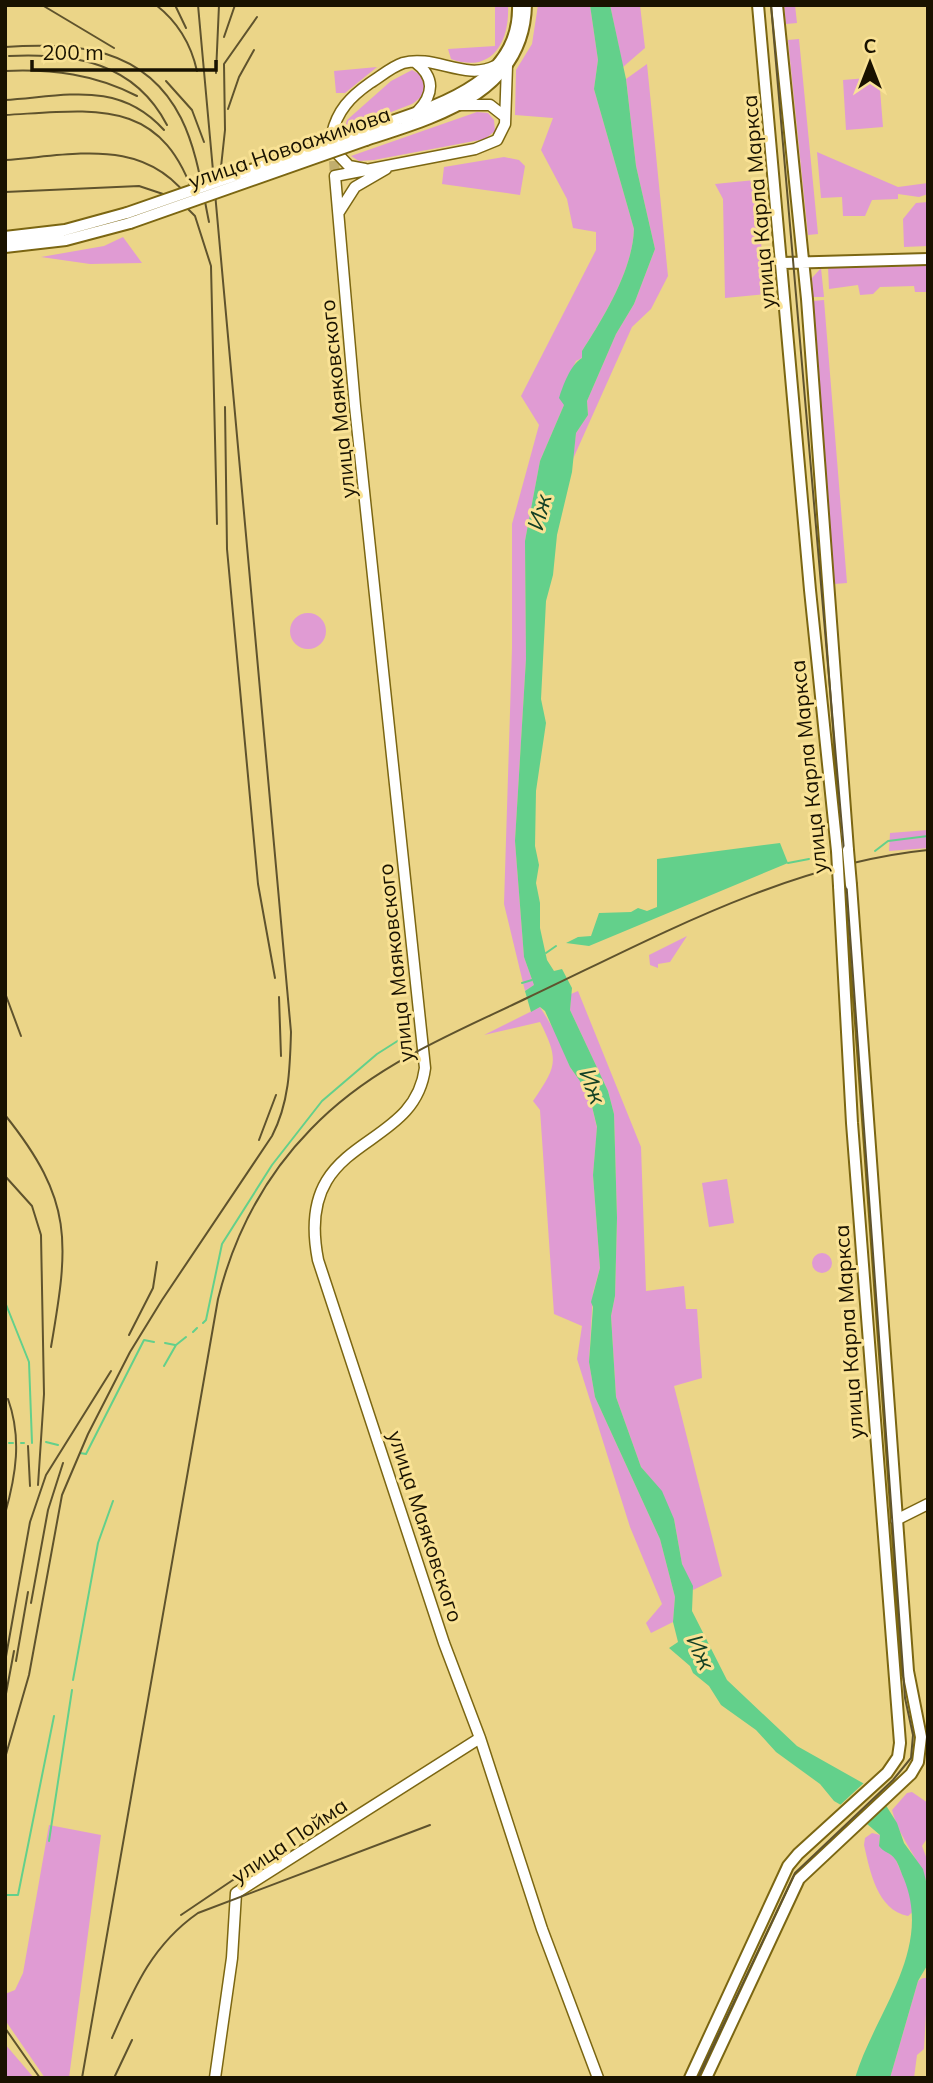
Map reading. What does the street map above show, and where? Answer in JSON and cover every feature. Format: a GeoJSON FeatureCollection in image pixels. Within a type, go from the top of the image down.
{"type":"FeatureCollection","features":[{"type":"Feature","properties":{"kind":"main road","name":"улица Новоажимова"},"geometry":{"type":"LineString","coordinates":[[365,136],[466,92],[495,66],[515,35],[518,5]]}},
{"type":"Feature","properties":{"kind":"main road","name":"улица Новоажимова"},"geometry":{"type":"LineString","coordinates":[[5,247],[66,240],[458,105],[480,93],[507,65],[523,38],[527,5]]}},
{"type":"Feature","properties":{"kind":"main road","name":"улица Карла Маркса"},"geometry":{"type":"LineString","coordinates":[[758,5],[783,262],[810,600],[843,850]]}},
{"type":"Feature","properties":{"kind":"main road","name":"улица Карла Маркса"},"geometry":{"type":"LineString","coordinates":[[690,2078],[775,1890],[798,1854],[887,1773],[898,1757],[900,1732],[851,1117],[843,850],[803,261],[777,5]]}},
{"type":"Feature","properties":{"kind":"main road"},"geometry":{"type":"LineString","coordinates":[[332,134],[339,112],[356,93],[396,66],[415,62],[477,73],[495,66]]}},
{"type":"Feature","properties":{"kind":"main road"},"geometry":{"type":"LineString","coordinates":[[415,62],[425,70],[431,87],[427,102],[418,111]]}},
{"type":"Feature","properties":{"kind":"main road"},"geometry":{"type":"LineString","coordinates":[[333,149],[349,166],[369,170],[490,145],[503,130],[507,65]]}},
{"type":"Feature","properties":{"kind":"main road"},"geometry":{"type":"LineString","coordinates":[[458,105],[490,105],[504,116]]}},
{"type":"Feature","properties":{"kind":"main road"},"geometry":{"type":"LineString","coordinates":[[339,212],[355,187],[392,166]]}},
{"type":"Feature","properties":{"kind":"main road","name":"улица Маяковского"},"geometry":{"type":"LineString","coordinates":[[369,170],[335,176],[355,406],[425,1068],[420,1090],[404,1113],[352,1151],[329,1177],[316,1209],[315,1244],[443,1643],[480,1738],[542,1929],[598,2078]]}},
{"type":"Feature","properties":{"kind":"main road","name":"улица Новоажимова"},"geometry":{"type":"LineString","coordinates":[[5,237],[65,230],[129,218]]}},
{"type":"Feature","properties":{"kind":"main road"},"geometry":{"type":"LineString","coordinates":[[783,262],[928,259]]}},
{"type":"Feature","properties":{"kind":"main road","name":"улица Карла Маркса"},"geometry":{"type":"LineString","coordinates":[[706,2078],[791,1892],[803,1874],[911,1774],[922,1749],[908,1671],[870,1114],[845,886]]}},
{"type":"Feature","properties":{"kind":"main road"},"geometry":{"type":"LineString","coordinates":[[851,1117],[870,1114]]}},
{"type":"Feature","properties":{"kind":"main road"},"geometry":{"type":"LineString","coordinates":[[883,1526],[928,1504]]}},
{"type":"Feature","properties":{"kind":"main road","name":"улица Пойма"},"geometry":{"type":"LineString","coordinates":[[215,2078],[232,1958],[236,1893],[480,1738]]}},
{"type":"Feature","properties":{"kind":"shaded area"},"geometry":{"type":"Polygon","coordinates":[[[495,5],[508,5],[508,19],[506,32],[495,52],[487,59],[477,62],[465,63],[451,59],[448,49],[495,46],[495,5]]]}},
{"type":"Feature","properties":{"kind":"shaded area"},"geometry":{"type":"Polygon","coordinates":[[[538,5],[590,5],[598,60],[594,89],[634,229],[629,260],[616,292],[582,351],[582,358],[576,361],[569,376],[564,405],[540,461],[525,541],[526,659],[515,841],[524,957],[534,985],[525,991],[504,904],[512,648],[512,524],[539,425],[521,396],[596,250],[596,232],[573,228],[567,199],[541,150],[553,118],[515,115],[516,70],[532,44],[538,5]]]}},
{"type":"Feature","properties":{"kind":"shaded area"},"geometry":{"type":"Polygon","coordinates":[[[610,5],[640,5],[645,48],[623,67],[610,5]]]}},
{"type":"Feature","properties":{"kind":"shaded area"},"geometry":{"type":"Polygon","coordinates":[[[784,5],[795,5],[797,23],[786,24],[784,5]]]}},
{"type":"Feature","properties":{"kind":"shaded area"},"geometry":{"type":"Polygon","coordinates":[[[799,39],[818,234],[808,235],[788,40],[799,39]]]}},
{"type":"Feature","properties":{"kind":"shaded area"},"geometry":{"type":"Polygon","coordinates":[[[647,64],[668,276],[651,309],[632,327],[573,459],[576,433],[588,415],[587,401],[616,334],[634,304],[655,249],[636,166],[626,79],[647,64]]]}},
{"type":"Feature","properties":{"kind":"shaded area"},"geometry":{"type":"Polygon","coordinates":[[[377,67],[345,93],[336,93],[334,71],[377,67]]]}},
{"type":"Feature","properties":{"kind":"shaded area"},"geometry":{"type":"Polygon","coordinates":[[[412,70],[423,76],[424,81],[424,92],[416,101],[347,129],[345,127],[347,120],[391,81],[412,70]]]}},
{"type":"Feature","properties":{"kind":"shaded area"},"geometry":{"type":"Polygon","coordinates":[[[879,77],[883,127],[846,130],[843,80],[879,77]]]}},
{"type":"Feature","properties":{"kind":"shaded area"},"geometry":{"type":"Polygon","coordinates":[[[477,112],[488,113],[494,120],[495,131],[485,139],[374,160],[359,161],[351,156],[477,112]]]}},
{"type":"Feature","properties":{"kind":"shaded area"},"geometry":{"type":"Polygon","coordinates":[[[817,152],[898,187],[928,183],[928,194],[919,197],[898,194],[898,199],[872,200],[865,216],[843,216],[842,197],[821,198],[817,152]]]}},
{"type":"Feature","properties":{"kind":"shaded area"},"geometry":{"type":"Polygon","coordinates":[[[504,157],[519,160],[525,166],[520,195],[442,184],[444,167],[504,157]]]}},
{"type":"Feature","properties":{"kind":"shaded area"},"geometry":{"type":"Polygon","coordinates":[[[755,180],[766,294],[725,298],[723,199],[715,184],[755,180]]]}},
{"type":"Feature","properties":{"kind":"shaded area"},"geometry":{"type":"Polygon","coordinates":[[[928,202],[928,246],[904,247],[903,219],[916,203],[928,202]]]}},
{"type":"Feature","properties":{"kind":"shaded area"},"geometry":{"type":"Polygon","coordinates":[[[123,237],[142,263],[90,264],[41,257],[104,246],[123,237]]]}},
{"type":"Feature","properties":{"kind":"shaded area"},"geometry":{"type":"Polygon","coordinates":[[[928,266],[928,292],[915,292],[914,286],[880,287],[873,294],[860,295],[858,285],[829,289],[828,267],[928,266]]]}},
{"type":"Feature","properties":{"kind":"shaded area"},"geometry":{"type":"Polygon","coordinates":[[[821,268],[824,297],[813,297],[812,278],[821,268]]]}},
{"type":"Feature","properties":{"kind":"shaded area"},"geometry":{"type":"Polygon","coordinates":[[[824,300],[847,583],[834,584],[812,301],[824,300]]]}},
{"type":"Feature","properties":{"kind":"shaded area"},"geometry":{"type":"Polygon","coordinates":[[[308,613],[321,618],[326,631],[321,644],[308,649],[295,644],[290,631],[295,618],[308,613]]]}},
{"type":"Feature","properties":{"kind":"shaded area"},"geometry":{"type":"Polygon","coordinates":[[[928,830],[928,848],[889,851],[890,833],[928,830]]]}},
{"type":"Feature","properties":{"kind":"shaded area"},"geometry":{"type":"Polygon","coordinates":[[[687,936],[670,962],[658,964],[658,968],[650,965],[649,955],[687,936]]]}},
{"type":"Feature","properties":{"kind":"shaded area"},"geometry":{"type":"Polygon","coordinates":[[[578,991],[641,1147],[646,1291],[684,1286],[686,1309],[697,1309],[702,1378],[674,1386],[722,1576],[693,1590],[682,1564],[674,1519],[657,1486],[641,1467],[616,1397],[611,1316],[615,1296],[617,1218],[614,1114],[608,1091],[570,1010],[571,994],[578,991]]]}},
{"type":"Feature","properties":{"kind":"shaded area"},"geometry":{"type":"Polygon","coordinates":[[[540,1007],[556,1033],[570,1067],[589,1094],[597,1128],[593,1175],[600,1268],[593,1293],[589,1362],[595,1397],[660,1539],[675,1597],[673,1622],[651,1633],[646,1623],[662,1604],[630,1527],[577,1359],[582,1326],[554,1314],[540,1110],[533,1101],[551,1071],[551,1046],[540,1022],[484,1035],[540,1007]]]}},
{"type":"Feature","properties":{"kind":"shaded area"},"geometry":{"type":"Polygon","coordinates":[[[727,1179],[734,1223],[709,1227],[702,1183],[727,1179]]]}},
{"type":"Feature","properties":{"kind":"shaded area"},"geometry":{"type":"Polygon","coordinates":[[[818,1253],[826,1253],[832,1263],[826,1273],[818,1273],[812,1267],[812,1259],[818,1253]]]}},
{"type":"Feature","properties":{"kind":"shaded area"},"geometry":{"type":"Polygon","coordinates":[[[912,1792],[928,1803],[928,1837],[922,1846],[928,1862],[928,1889],[892,1810],[907,1793],[912,1792]]]}},
{"type":"Feature","properties":{"kind":"shaded area"},"geometry":{"type":"Polygon","coordinates":[[[49,1825],[101,1835],[69,2078],[45,2078],[5,2020],[5,1994],[15,1990],[23,1973],[49,1825]]]}},
{"type":"Feature","properties":{"kind":"shaded area"},"geometry":{"type":"Polygon","coordinates":[[[872,1833],[880,1835],[879,1846],[895,1858],[911,1894],[915,1910],[908,1916],[889,1906],[877,1888],[864,1845],[865,1838],[872,1833]]]}},
{"type":"Feature","properties":{"kind":"shaded area"},"geometry":{"type":"Polygon","coordinates":[[[928,1978],[924,2049],[917,2055],[914,2078],[890,2078],[918,1981],[928,1978]]]}},
{"type":"Feature","properties":{"kind":"shaded area"},"geometry":{"type":"Polygon","coordinates":[[[5,2044],[34,2078],[5,2078],[5,2044]]]}},
{"type":"Feature","properties":{"kind":"water","name":"Иж"},"geometry":{"type":"Polygon","coordinates":[[[590,5],[610,5],[626,79],[636,166],[655,249],[634,304],[616,334],[587,401],[588,415],[576,433],[572,472],[557,535],[553,575],[546,601],[541,699],[546,723],[536,791],[535,846],[539,865],[536,883],[540,903],[540,928],[547,960],[554,971],[562,969],[572,988],[570,1010],[608,1091],[614,1114],[617,1218],[615,1296],[611,1316],[616,1397],[641,1467],[662,1491],[674,1519],[682,1564],[693,1586],[692,1611],[727,1680],[797,1746],[877,1791],[897,1823],[904,1843],[923,1869],[928,1889],[928,1964],[918,1981],[890,2078],[855,2078],[907,1956],[911,1906],[904,1879],[895,1859],[879,1846],[880,1835],[853,1812],[834,1801],[820,1784],[776,1752],[756,1730],[721,1705],[709,1686],[669,1648],[678,1642],[673,1622],[675,1597],[660,1539],[595,1397],[589,1362],[593,1307],[591,1302],[600,1268],[593,1175],[597,1127],[589,1094],[570,1067],[545,1011],[540,1007],[531,1012],[525,991],[534,985],[524,957],[515,841],[526,659],[525,541],[540,461],[564,405],[559,398],[565,382],[582,358],[582,351],[616,292],[629,260],[634,229],[594,89],[598,60],[590,5]]]}},
{"type":"Feature","properties":{"kind":"water"},"geometry":{"type":"Polygon","coordinates":[[[780,843],[788,863],[589,946],[566,943],[578,937],[591,936],[599,913],[631,912],[638,908],[647,911],[657,907],[657,859],[780,843]]]}},
{"type":"Feature","properties":{"kind":"pier"},"geometry":{"type":"Polygon","coordinates":[[[866,1781],[879,1788],[888,1801],[864,1824],[838,1807],[866,1781]]]}},
{"type":"Feature","properties":{"kind":"waterway"},"geometry":{"type":"LineString","coordinates":[[875,851],[888,841],[928,836]]}},
{"type":"Feature","properties":{"kind":"waterway"},"geometry":{"type":"LineString","coordinates":[[788,863],[809,859]]}},
{"type":"Feature","properties":{"kind":"waterway"},"geometry":{"type":"LineString","coordinates":[[546,953],[556,946]]}},
{"type":"Feature","properties":{"kind":"waterway"},"geometry":{"type":"LineString","coordinates":[[522,983],[532,980]]}},
{"type":"Feature","properties":{"kind":"waterway"},"geometry":{"type":"LineString","coordinates":[[203,1323],[206,1320],[222,1244],[272,1165],[322,1101],[377,1054],[407,1035]]}},
{"type":"Feature","properties":{"kind":"waterway"},"geometry":{"type":"LineString","coordinates":[[5,1302],[29,1362],[32,1443]]}},
{"type":"Feature","properties":{"kind":"waterway"},"geometry":{"type":"LineString","coordinates":[[193,1332],[197,1328]]}},
{"type":"Feature","properties":{"kind":"waterway"},"geometry":{"type":"LineString","coordinates":[[164,1366],[176,1345],[186,1337]]}},
{"type":"Feature","properties":{"kind":"waterway"},"geometry":{"type":"LineString","coordinates":[[80,1453],[86,1454],[144,1340],[154,1342]]}},
{"type":"Feature","properties":{"kind":"waterway"},"geometry":{"type":"LineString","coordinates":[[165,1343],[175,1345]]}},
{"type":"Feature","properties":{"kind":"waterway"},"geometry":{"type":"LineString","coordinates":[[46,1442],[58,1445]]}},
{"type":"Feature","properties":{"kind":"waterway"},"geometry":{"type":"LineString","coordinates":[[73,1680],[98,1543],[113,1501]]}},
{"type":"Feature","properties":{"kind":"waterway"},"geometry":{"type":"LineString","coordinates":[[49,1841],[72,1690]]}},
{"type":"Feature","properties":{"kind":"waterway"},"geometry":{"type":"LineString","coordinates":[[5,1895],[18,1895],[54,1716]]}},
{"type":"Feature","properties":{"kind":"tunnel"},"geometry":{"type":"LineString","coordinates":[[333,146],[335,176]]}},
{"type":"Feature","properties":{"kind":"tram line"},"geometry":{"type":"LineString","coordinates":[[698,2078],[795,1873],[893,1780],[911,1758],[913,1735],[905,1698],[844,851],[771,5]]}},
{"type":"Feature","properties":{"kind":"railway"},"geometry":{"type":"LineString","coordinates":[[42,5],[114,48]]}},
{"type":"Feature","properties":{"kind":"railway"},"geometry":{"type":"LineString","coordinates":[[156,5],[182,34],[197,71]]}},
{"type":"Feature","properties":{"kind":"railway"},"geometry":{"type":"LineString","coordinates":[[175,5],[186,28]]}},
{"type":"Feature","properties":{"kind":"railway"},"geometry":{"type":"LineString","coordinates":[[5,1758],[29,1675],[62,1495],[88,1434],[130,1352],[272,1136],[282,1111],[289,1072],[291,1032],[198,5]]}},
{"type":"Feature","properties":{"kind":"railway"},"geometry":{"type":"LineString","coordinates":[[216,73],[219,5]]}},
{"type":"Feature","properties":{"kind":"railway"},"geometry":{"type":"LineString","coordinates":[[224,37],[235,5]]}},
{"type":"Feature","properties":{"kind":"railway"},"geometry":{"type":"LineString","coordinates":[[221,167],[225,130],[224,64],[257,17]]}},
{"type":"Feature","properties":{"kind":"railway"},"geometry":{"type":"LineString","coordinates":[[5,47],[57,46],[82,49],[106,54],[128,63],[148,76],[166,94],[187,130],[209,222]]}},
{"type":"Feature","properties":{"kind":"railway"},"geometry":{"type":"LineString","coordinates":[[228,109],[239,77],[254,50]]}},
{"type":"Feature","properties":{"kind":"railway"},"geometry":{"type":"LineString","coordinates":[[9,56],[57,57],[100,66],[138,87],[167,125]]}},
{"type":"Feature","properties":{"kind":"railway"},"geometry":{"type":"LineString","coordinates":[[5,71],[73,74],[137,96]]}},
{"type":"Feature","properties":{"kind":"railway"},"geometry":{"type":"LineString","coordinates":[[166,81],[192,110],[204,142]]}},
{"type":"Feature","properties":{"kind":"railway"},"geometry":{"type":"LineString","coordinates":[[5,100],[70,95],[110,97],[147,114],[164,130]]}},
{"type":"Feature","properties":{"kind":"railway"},"geometry":{"type":"LineString","coordinates":[[5,115],[96,112],[121,116],[144,126],[164,142],[181,166],[195,199]]}},
{"type":"Feature","properties":{"kind":"railway"},"geometry":{"type":"LineString","coordinates":[[5,160],[84,154],[132,158],[154,167],[175,182],[193,204]]}},
{"type":"Feature","properties":{"kind":"railway"},"geometry":{"type":"LineString","coordinates":[[5,192],[139,186],[178,199],[195,216],[211,266],[217,524]]}},
{"type":"Feature","properties":{"kind":"railway"},"geometry":{"type":"LineString","coordinates":[[225,407],[227,549],[258,884],[275,978]]}},
{"type":"Feature","properties":{"kind":"railway"},"geometry":{"type":"LineString","coordinates":[[82,2078],[218,1299],[242,1229],[279,1166],[311,1129],[359,1087],[441,1039],[673,928],[773,887],[875,858],[928,850]]}},
{"type":"Feature","properties":{"kind":"railway"},"geometry":{"type":"LineString","coordinates":[[5,993],[21,1036]]}},
{"type":"Feature","properties":{"kind":"railway"},"geometry":{"type":"LineString","coordinates":[[279,997],[281,1056]]}},
{"type":"Feature","properties":{"kind":"railway"},"geometry":{"type":"LineString","coordinates":[[259,1140],[276,1095]]}},
{"type":"Feature","properties":{"kind":"railway"},"geometry":{"type":"LineString","coordinates":[[5,1115],[28,1145],[44,1173],[55,1199],[61,1224],[61,1279],[51,1347]]}},
{"type":"Feature","properties":{"kind":"railway"},"geometry":{"type":"LineString","coordinates":[[5,1176],[32,1206],[41,1235],[44,1394],[38,1485]]}},
{"type":"Feature","properties":{"kind":"railway"},"geometry":{"type":"LineString","coordinates":[[129,1335],[153,1288],[157,1262]]}},
{"type":"Feature","properties":{"kind":"railway"},"geometry":{"type":"LineString","coordinates":[[5,1662],[30,1522],[46,1475],[111,1371]]}},
{"type":"Feature","properties":{"kind":"railway"},"geometry":{"type":"LineString","coordinates":[[5,1514],[16,1456],[15,1428],[8,1399]]}},
{"type":"Feature","properties":{"kind":"railway"},"geometry":{"type":"LineString","coordinates":[[28,1446],[30,1486]]}},
{"type":"Feature","properties":{"kind":"railway"},"geometry":{"type":"LineString","coordinates":[[31,1603],[48,1510],[63,1463]]}},
{"type":"Feature","properties":{"kind":"railway"},"geometry":{"type":"LineString","coordinates":[[16,1661],[28,1592]]}},
{"type":"Feature","properties":{"kind":"railway"},"geometry":{"type":"LineString","coordinates":[[5,1699],[14,1651]]}},
{"type":"Feature","properties":{"kind":"railway"},"geometry":{"type":"LineString","coordinates":[[112,2038],[128,2002],[156,1953],[198,1913],[430,1825]]}},
{"type":"Feature","properties":{"kind":"railway"},"geometry":{"type":"LineString","coordinates":[[181,1915],[264,1859]]}},
{"type":"Feature","properties":{"kind":"railway"},"geometry":{"type":"LineString","coordinates":[[5,2028],[40,2078]]}},
{"type":"Feature","properties":{"kind":"railway"},"geometry":{"type":"LineString","coordinates":[[114,2078],[132,2040]]}}]}
